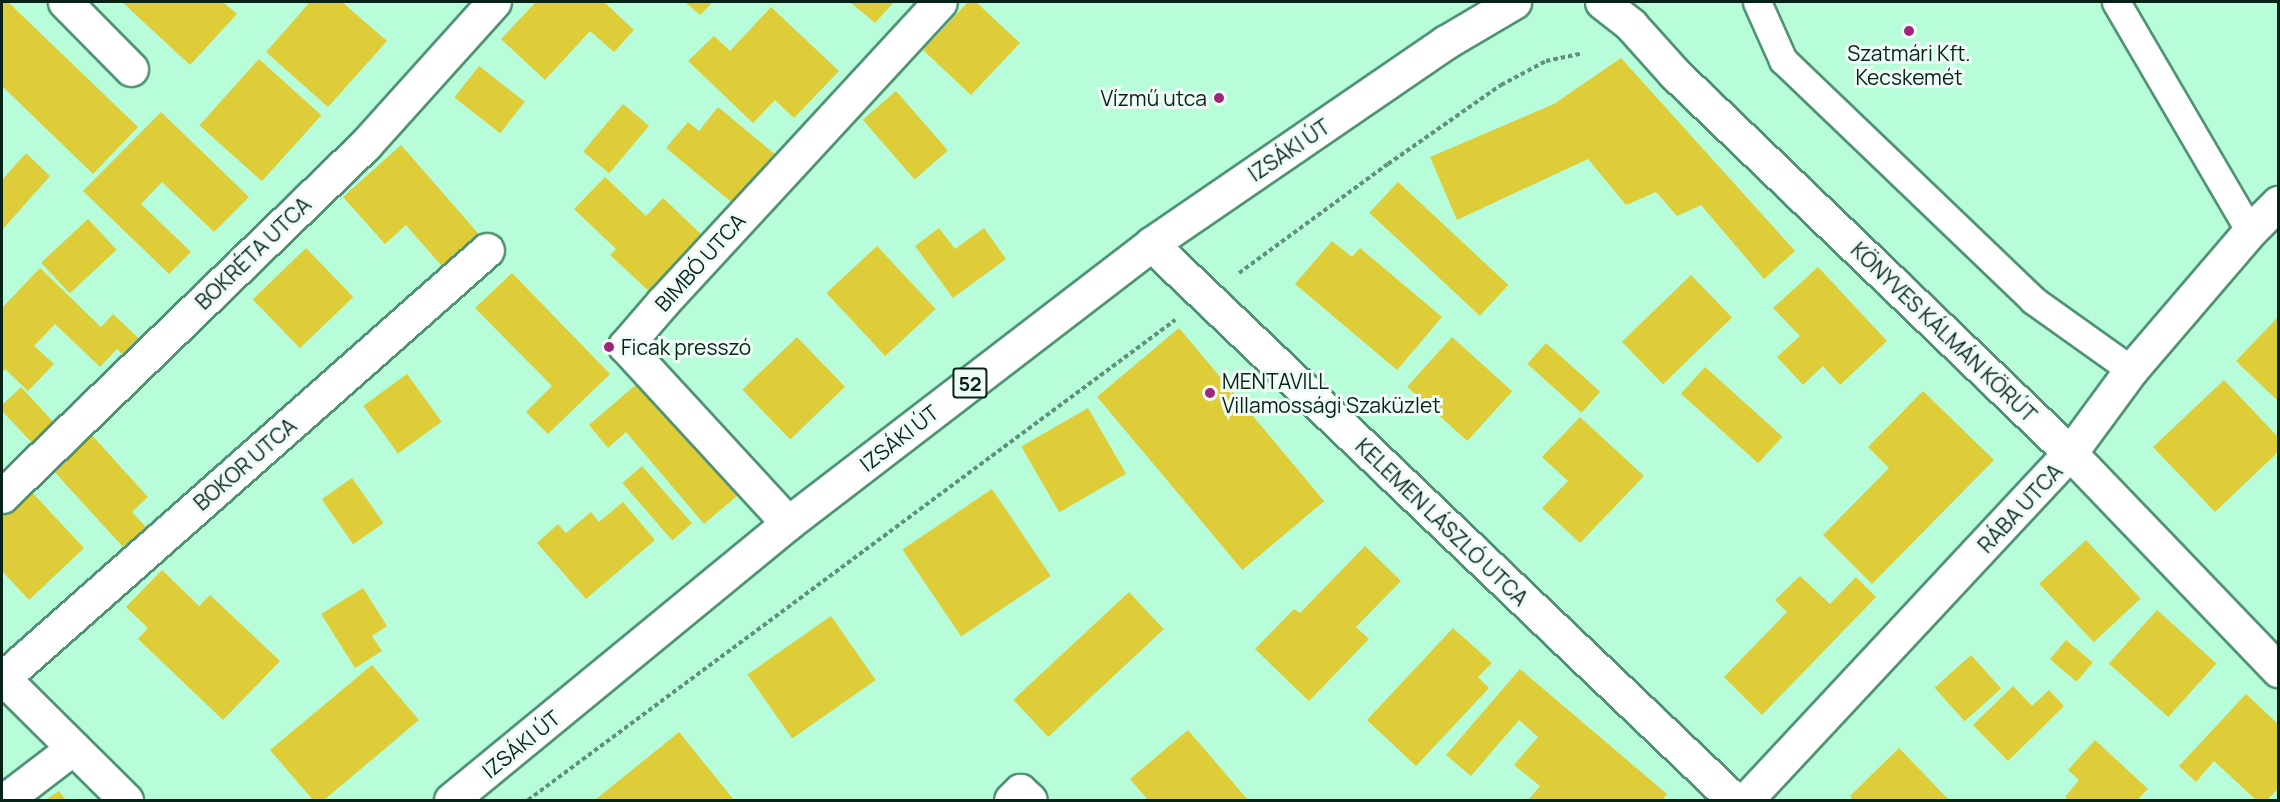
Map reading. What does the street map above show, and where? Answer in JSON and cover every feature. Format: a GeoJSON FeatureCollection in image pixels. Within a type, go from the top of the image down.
{"type":"FeatureCollection","features":[{"type":"Feature","properties":{"kind":"street"},"geometry":{"type":"LineString","coordinates":[[65,2],[131,69]]}},
{"type":"Feature","properties":{"kind":"street","name":"BOKRÉTA UTCA"},"geometry":{"type":"LineString","coordinates":[[2,496],[366,144],[494,2]]}},
{"type":"Feature","properties":{"kind":"street","name":"BIMBÓ UTCA"},"geometry":{"type":"LineString","coordinates":[[788,523],[625,346],[940,2]]}},
{"type":"Feature","properties":{"kind":"street","name":"IZSÁKI ÚT"},"geometry":{"type":"LineString","coordinates":[[452,801],[788,523],[1150,244],[1446,42],[1514,2]]}},
{"type":"Feature","properties":{"kind":"street","name":"KÖNYVES KÁLMÁN KÖRÚT"},"geometry":{"type":"LineString","coordinates":[[1602,2],[1630,25],[1674,73],[2070,453],[2278,670]]}},
{"type":"Feature","properties":{"kind":"street","name":"RÁBA UTCA"},"geometry":{"type":"LineString","coordinates":[[1746,801],[2070,453],[2131,370],[2250,231],[2278,203]]}},
{"type":"Feature","properties":{"kind":"street","name":"KELEMEN LÁSZLÓ UTCA"},"geometry":{"type":"LineString","coordinates":[[1150,244],[1734,801]]}},
{"type":"Feature","properties":{"kind":"street","name":"BOKOR UTCA"},"geometry":{"type":"LineString","coordinates":[[2,677],[487,250]]}},
{"type":"Feature","properties":{"kind":"street"},"geometry":{"type":"LineString","coordinates":[[2,677],[126,801]]}},
{"type":"Feature","properties":{"kind":"street"},"geometry":{"type":"LineString","coordinates":[[5,801],[73,748]]}},
{"type":"Feature","properties":{"kind":"street"},"geometry":{"type":"LineString","coordinates":[[1011,801],[1020,791],[1030,801]]}},
{"type":"Feature","properties":{"kind":"lane"},"geometry":{"type":"LineString","coordinates":[[1757,2],[1783,60],[2033,300],[2131,370]]}},
{"type":"Feature","properties":{"kind":"lane"},"geometry":{"type":"LineString","coordinates":[[2116,2],[2250,231]]}},
{"type":"Feature","properties":{"kind":"path"},"geometry":{"type":"LineString","coordinates":[[528,801],[1388,164],[1501,85],[1546,60],[1580,54]]}},
{"type":"Feature","properties":{"kind":"building"},"geometry":{"type":"Polygon","coordinates":[[[2,2],[8,2],[138,127],[93,174],[2,86],[2,2]]]}},
{"type":"Feature","properties":{"kind":"building"},"geometry":{"type":"Polygon","coordinates":[[[122,2],[223,2],[237,14],[190,65],[122,2]]]}},
{"type":"Feature","properties":{"kind":"building"},"geometry":{"type":"Polygon","coordinates":[[[310,2],[342,2],[387,41],[328,107],[266,52],[310,2]]]}},
{"type":"Feature","properties":{"kind":"building"},"geometry":{"type":"Polygon","coordinates":[[[536,2],[604,2],[634,30],[614,52],[590,31],[545,80],[501,39],[536,2]]]}},
{"type":"Feature","properties":{"kind":"building"},"geometry":{"type":"Polygon","coordinates":[[[685,2],[713,2],[700,15],[685,2]]]}},
{"type":"Feature","properties":{"kind":"building"},"geometry":{"type":"Polygon","coordinates":[[[850,2],[894,2],[875,23],[850,2]]]}},
{"type":"Feature","properties":{"kind":"building"},"geometry":{"type":"Polygon","coordinates":[[[968,2],[976,2],[1020,43],[971,95],[923,50],[968,2]]]}},
{"type":"Feature","properties":{"kind":"building"},"geometry":{"type":"Polygon","coordinates":[[[771,7],[839,71],[794,118],[775,100],[753,123],[688,61],[714,36],[730,51],[771,7]]]}},
{"type":"Feature","properties":{"kind":"building"},"geometry":{"type":"Polygon","coordinates":[[[1621,58],[1795,251],[1764,279],[1701,205],[1677,216],[1656,192],[1626,205],[1588,159],[1457,220],[1430,157],[1554,104],[1621,58]]]}},
{"type":"Feature","properties":{"kind":"building"},"geometry":{"type":"Polygon","coordinates":[[[259,59],[321,115],[262,181],[199,125],[259,59]]]}},
{"type":"Feature","properties":{"kind":"building"},"geometry":{"type":"Polygon","coordinates":[[[479,66],[525,102],[500,133],[454,98],[479,66]]]}},
{"type":"Feature","properties":{"kind":"building"},"geometry":{"type":"Polygon","coordinates":[[[896,91],[948,151],[915,179],[863,120],[896,91]]]}},
{"type":"Feature","properties":{"kind":"building"},"geometry":{"type":"Polygon","coordinates":[[[623,104],[649,126],[609,173],[583,151],[623,104]]]}},
{"type":"Feature","properties":{"kind":"building"},"geometry":{"type":"Polygon","coordinates":[[[718,107],[776,155],[735,205],[666,148],[688,122],[699,131],[718,107]]]}},
{"type":"Feature","properties":{"kind":"building"},"geometry":{"type":"Polygon","coordinates":[[[161,112],[249,197],[214,232],[162,182],[141,204],[191,252],[169,274],[83,191],[161,112]]]}},
{"type":"Feature","properties":{"kind":"building"},"geometry":{"type":"Polygon","coordinates":[[[401,145],[484,240],[447,272],[406,225],[385,244],[343,197],[401,145]]]}},
{"type":"Feature","properties":{"kind":"building"},"geometry":{"type":"Polygon","coordinates":[[[26,153],[50,176],[2,230],[2,180],[26,153]]]}},
{"type":"Feature","properties":{"kind":"building"},"geometry":{"type":"Polygon","coordinates":[[[605,177],[646,216],[663,198],[704,237],[651,293],[610,255],[616,249],[574,209],[605,177]]]}},
{"type":"Feature","properties":{"kind":"building"},"geometry":{"type":"Polygon","coordinates":[[[1398,182],[1508,285],[1480,316],[1369,213],[1398,182]]]}},
{"type":"Feature","properties":{"kind":"building"},"geometry":{"type":"Polygon","coordinates":[[[88,219],[117,250],[70,293],[41,263],[88,219]]]}},
{"type":"Feature","properties":{"kind":"building"},"geometry":{"type":"Polygon","coordinates":[[[939,228],[955,249],[984,228],[1006,259],[953,298],[915,246],[939,228]]]}},
{"type":"Feature","properties":{"kind":"building"},"geometry":{"type":"Polygon","coordinates":[[[1332,241],[1352,257],[1360,248],[1442,317],[1397,370],[1295,284],[1332,241]]]}},
{"type":"Feature","properties":{"kind":"building"},"geometry":{"type":"Polygon","coordinates":[[[877,246],[936,309],[885,356],[827,293],[877,246]]]}},
{"type":"Feature","properties":{"kind":"building"},"geometry":{"type":"Polygon","coordinates":[[[306,248],[353,297],[300,348],[253,299],[306,248]]]}},
{"type":"Feature","properties":{"kind":"building"},"geometry":{"type":"Polygon","coordinates":[[[1818,267],[1887,341],[1840,385],[1823,366],[1803,385],[1777,357],[1800,336],[1773,308],[1818,267]]]}},
{"type":"Feature","properties":{"kind":"building"},"geometry":{"type":"Polygon","coordinates":[[[40,268],[101,327],[113,314],[148,347],[132,363],[117,349],[100,367],[55,324],[34,346],[54,364],[28,391],[5,369],[2,373],[2,308],[40,268]]]}},
{"type":"Feature","properties":{"kind":"building"},"geometry":{"type":"Polygon","coordinates":[[[512,273],[610,374],[548,434],[526,412],[552,386],[475,308],[512,273]]]}},
{"type":"Feature","properties":{"kind":"building"},"geometry":{"type":"Polygon","coordinates":[[[1691,275],[1732,317],[1663,384],[1622,342],[1691,275]]]}},
{"type":"Feature","properties":{"kind":"building"},"geometry":{"type":"Polygon","coordinates":[[[2278,317],[2278,401],[2236,361],[2278,317]]]}},
{"type":"Feature","properties":{"kind":"building"},"geometry":{"type":"Polygon","coordinates":[[[1179,328],[1324,501],[1242,570],[1097,397],[1179,328]]]}},
{"type":"Feature","properties":{"kind":"building"},"geometry":{"type":"Polygon","coordinates":[[[797,337],[845,387],[790,439],[742,390],[797,337]]]}},
{"type":"Feature","properties":{"kind":"building"},"geometry":{"type":"Polygon","coordinates":[[[1452,337],[1512,391],[1467,441],[1407,387],[1452,337]]]}},
{"type":"Feature","properties":{"kind":"building"},"geometry":{"type":"Polygon","coordinates":[[[1546,343],[1600,392],[1582,413],[1527,364],[1546,343]]]}},
{"type":"Feature","properties":{"kind":"building"},"geometry":{"type":"Polygon","coordinates":[[[1705,367],[1782,437],[1758,463],[1681,394],[1705,367]]]}},
{"type":"Feature","properties":{"kind":"building"},"geometry":{"type":"Polygon","coordinates":[[[407,374],[442,422],[398,453],[363,406],[407,374]]]}},
{"type":"Feature","properties":{"kind":"building"},"geometry":{"type":"Polygon","coordinates":[[[2224,380],[2278,437],[2278,452],[2215,512],[2153,447],[2224,380]]]}},
{"type":"Feature","properties":{"kind":"building"},"geometry":{"type":"Polygon","coordinates":[[[639,382],[737,496],[704,524],[626,432],[608,448],[589,425],[639,382]]]}},
{"type":"Feature","properties":{"kind":"building"},"geometry":{"type":"Polygon","coordinates":[[[21,387],[59,428],[37,448],[2,411],[2,405],[21,387]]]}},
{"type":"Feature","properties":{"kind":"building"},"geometry":{"type":"Polygon","coordinates":[[[1923,391],[1994,460],[1872,584],[1823,535],[1889,468],[1868,447],[1923,391]]]}},
{"type":"Feature","properties":{"kind":"building"},"geometry":{"type":"Polygon","coordinates":[[[1088,408],[1126,474],[1059,512],[1021,446],[1088,408]]]}},
{"type":"Feature","properties":{"kind":"building"},"geometry":{"type":"Polygon","coordinates":[[[1580,417],[1644,476],[1580,543],[1542,508],[1568,481],[1542,457],[1580,417]]]}},
{"type":"Feature","properties":{"kind":"building"},"geometry":{"type":"Polygon","coordinates":[[[89,432],[148,497],[132,512],[157,539],[135,560],[50,467],[89,432]]]}},
{"type":"Feature","properties":{"kind":"building"},"geometry":{"type":"Polygon","coordinates":[[[642,466],[692,523],[672,540],[622,483],[642,466]]]}},
{"type":"Feature","properties":{"kind":"building"},"geometry":{"type":"Polygon","coordinates":[[[352,478],[384,523],[353,544],[322,499],[352,478]]]}},
{"type":"Feature","properties":{"kind":"building"},"geometry":{"type":"Polygon","coordinates":[[[28,488],[84,548],[29,600],[2,571],[2,513],[28,488]]]}},
{"type":"Feature","properties":{"kind":"building"},"geometry":{"type":"Polygon","coordinates":[[[992,489],[1051,576],[961,636],[902,549],[992,489]]]}},
{"type":"Feature","properties":{"kind":"building"},"geometry":{"type":"Polygon","coordinates":[[[623,502],[655,540],[586,599],[537,543],[558,524],[566,533],[591,512],[599,522],[623,502]]]}},
{"type":"Feature","properties":{"kind":"building"},"geometry":{"type":"Polygon","coordinates":[[[2086,540],[2141,599],[2094,642],[2039,584],[2086,540]]]}},
{"type":"Feature","properties":{"kind":"building"},"geometry":{"type":"Polygon","coordinates":[[[1365,546],[1401,581],[1356,627],[1369,639],[1309,701],[1255,649],[1294,609],[1300,613],[1365,546]]]}},
{"type":"Feature","properties":{"kind":"building"},"geometry":{"type":"Polygon","coordinates":[[[162,570],[199,606],[210,595],[280,661],[223,720],[138,639],[148,628],[126,607],[162,570]]]}},
{"type":"Feature","properties":{"kind":"building"},"geometry":{"type":"Polygon","coordinates":[[[1800,576],[1830,604],[1856,577],[1876,597],[1762,715],[1724,677],[1787,612],[1775,600],[1800,576]]]}},
{"type":"Feature","properties":{"kind":"building"},"geometry":{"type":"Polygon","coordinates":[[[363,588],[387,626],[372,636],[382,651],[355,668],[321,614],[363,588]]]}},
{"type":"Feature","properties":{"kind":"building"},"geometry":{"type":"Polygon","coordinates":[[[1129,592],[1164,629],[1048,737],[1013,700],[1129,592]]]}},
{"type":"Feature","properties":{"kind":"building"},"geometry":{"type":"Polygon","coordinates":[[[2157,610],[2216,664],[2168,717],[2109,664],[2157,610]]]}},
{"type":"Feature","properties":{"kind":"building"},"geometry":{"type":"Polygon","coordinates":[[[831,616],[876,680],[792,738],[747,675],[831,616]]]}},
{"type":"Feature","properties":{"kind":"building"},"geometry":{"type":"Polygon","coordinates":[[[1453,628],[1492,663],[1478,677],[1489,688],[1416,766],[1367,720],[1453,628]]]}},
{"type":"Feature","properties":{"kind":"building"},"geometry":{"type":"Polygon","coordinates":[[[2066,640],[2093,662],[2077,682],[2050,659],[2066,640]]]}},
{"type":"Feature","properties":{"kind":"building"},"geometry":{"type":"Polygon","coordinates":[[[1971,655],[2001,688],[1965,721],[1935,688],[1971,655]]]}},
{"type":"Feature","properties":{"kind":"building"},"geometry":{"type":"Polygon","coordinates":[[[372,665],[419,720],[324,800],[313,800],[270,750],[372,665]]]}},
{"type":"Feature","properties":{"kind":"building"},"geometry":{"type":"Polygon","coordinates":[[[1520,669],[1667,794],[1662,800],[1528,800],[1540,786],[1514,765],[1538,737],[1519,720],[1471,776],[1446,755],[1520,669]]]}},
{"type":"Feature","properties":{"kind":"building"},"geometry":{"type":"Polygon","coordinates":[[[2013,686],[2032,706],[2049,690],[2064,706],[2008,761],[1973,725],[2013,686]]]}},
{"type":"Feature","properties":{"kind":"building"},"geometry":{"type":"Polygon","coordinates":[[[2246,694],[2278,724],[2278,789],[2267,800],[2256,800],[2214,761],[2196,782],[2179,766],[2246,694]]]}},
{"type":"Feature","properties":{"kind":"building"},"geometry":{"type":"Polygon","coordinates":[[[1188,730],[1248,800],[1148,800],[1130,779],[1188,730]]]}},
{"type":"Feature","properties":{"kind":"building"},"geometry":{"type":"Polygon","coordinates":[[[679,732],[734,800],[595,800],[679,732]]]}},
{"type":"Feature","properties":{"kind":"building"},"geometry":{"type":"Polygon","coordinates":[[[2095,740],[2148,789],[2137,800],[2069,800],[2065,797],[2079,780],[2068,770],[2095,740]]]}},
{"type":"Feature","properties":{"kind":"building"},"geometry":{"type":"Polygon","coordinates":[[[1899,748],[1949,800],[1854,800],[1850,796],[1899,748]]]}},
{"type":"Feature","properties":{"kind":"building"},"geometry":{"type":"Polygon","coordinates":[[[59,791],[66,800],[45,800],[59,791]]]}},
{"type":"Feature","properties":{"kind":"place","name":"Szatmári Kft. Kecskemét"},"geometry":{"type":"Point","coordinates":[1909,31]}},
{"type":"Feature","properties":{"kind":"place","name":"Vízmű utca"},"geometry":{"type":"Point","coordinates":[1219,98]}},
{"type":"Feature","properties":{"kind":"place","name":"Ficak presszó"},"geometry":{"type":"Point","coordinates":[609,347]}},
{"type":"Feature","properties":{"kind":"place","name":"MENTAVILL Villamossági Szaküzlet"},"geometry":{"type":"Point","coordinates":[1210,393]}}]}
